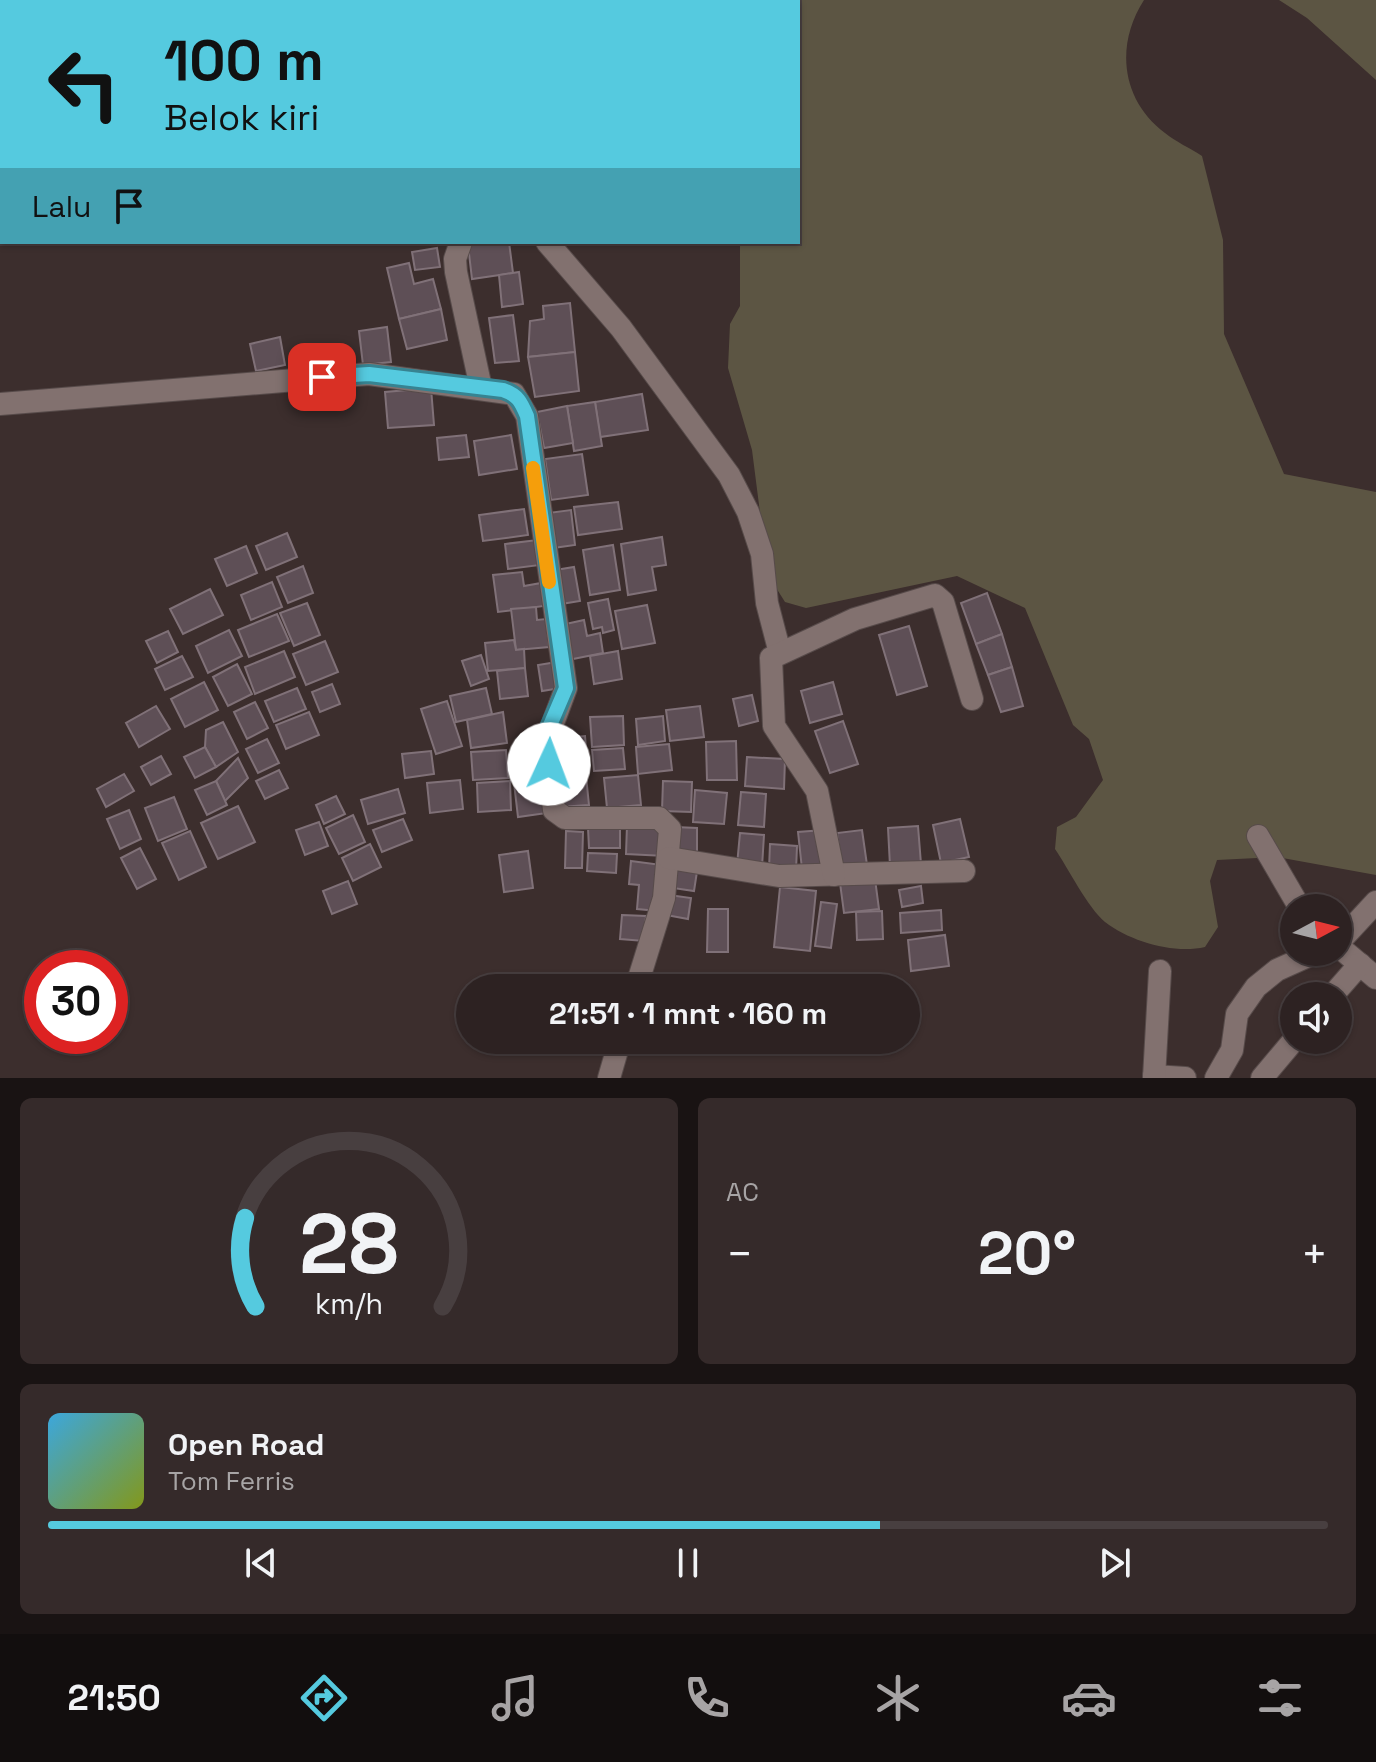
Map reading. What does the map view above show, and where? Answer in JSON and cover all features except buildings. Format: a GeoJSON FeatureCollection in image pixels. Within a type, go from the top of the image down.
{"type":"FeatureCollection","features":[{"type":"Feature","properties":{"kind":"street"},"geometry":{"type":"LineString","coordinates":[[460,244],[455,259],[456,272],[481,388]]}},
{"type":"Feature","properties":{"kind":"street"},"geometry":{"type":"LineString","coordinates":[[549,244],[621,328],[729,475],[748,512],[762,554],[767,603],[780,653]]}},
{"type":"Feature","properties":{"kind":"street"},"geometry":{"type":"LineString","coordinates":[[0,404],[369,374],[514,394],[527,416],[566,688],[546,742],[554,810],[565,818],[659,818],[670,829],[664,898],[640,974]]}},
{"type":"Feature","properties":{"kind":"street"},"geometry":{"type":"LineString","coordinates":[[834,875],[817,791],[774,726],[771,658],[840,629],[855,619],[935,595],[943,602],[972,699]]}},
{"type":"Feature","properties":{"kind":"street"},"geometry":{"type":"LineString","coordinates":[[1258,836],[1292,894]]}},
{"type":"Feature","properties":{"kind":"street"},"geometry":{"type":"LineString","coordinates":[[669,858],[779,876],[964,871]]}},
{"type":"Feature","properties":{"kind":"street"},"geometry":{"type":"LineString","coordinates":[[1352,929],[1376,902]]}},
{"type":"Feature","properties":{"kind":"street"},"geometry":{"type":"LineString","coordinates":[[1352,957],[1368,971]]}},
{"type":"Feature","properties":{"kind":"street"},"geometry":{"type":"LineString","coordinates":[[1216,1078],[1232,1050],[1237,1014],[1256,987],[1286,966]]}},
{"type":"Feature","properties":{"kind":"street"},"geometry":{"type":"LineString","coordinates":[[1160,971],[1154,1077],[1185,1078]]}},
{"type":"Feature","properties":{"kind":"street"},"geometry":{"type":"LineString","coordinates":[[609,1078],[616,1054]]}},
{"type":"Feature","properties":{"kind":"street"},"geometry":{"type":"LineString","coordinates":[[1262,1078],[1282,1054]]}},
{"type":"Feature","properties":{"kind":"shaded area"},"geometry":{"type":"Polygon","coordinates":[[[800,0],[1144,0],[1135,17],[1126,53],[1131,88],[1150,120],[1202,156],[1223,240],[1224,334],[1284,474],[1376,492],[1376,875],[1277,857],[1217,860],[1210,881],[1218,927],[1205,947],[1180,949],[1153,945],[1105,922],[1085,898],[1055,849],[1057,827],[1076,817],[1103,780],[1089,739],[1073,725],[1025,608],[957,576],[806,608],[785,602],[768,575],[752,450],[728,368],[730,324],[740,306],[740,244],[800,244],[800,0]]]}},
{"type":"Feature","properties":{"kind":"shaded area"},"geometry":{"type":"Polygon","coordinates":[[[1279,0],[1376,0],[1376,80],[1307,18],[1279,0]]]}},
{"type":"Feature","properties":{"kind":"slow traffic"},"geometry":{"type":"LineString","coordinates":[[533,468],[549,582]]}},
{"type":"Feature","properties":{"kind":"route"},"geometry":{"type":"LineString","coordinates":[[322,377],[369,374],[503,390],[514,394],[521,402],[527,416],[566,688],[548,730],[549,764]]}}]}
